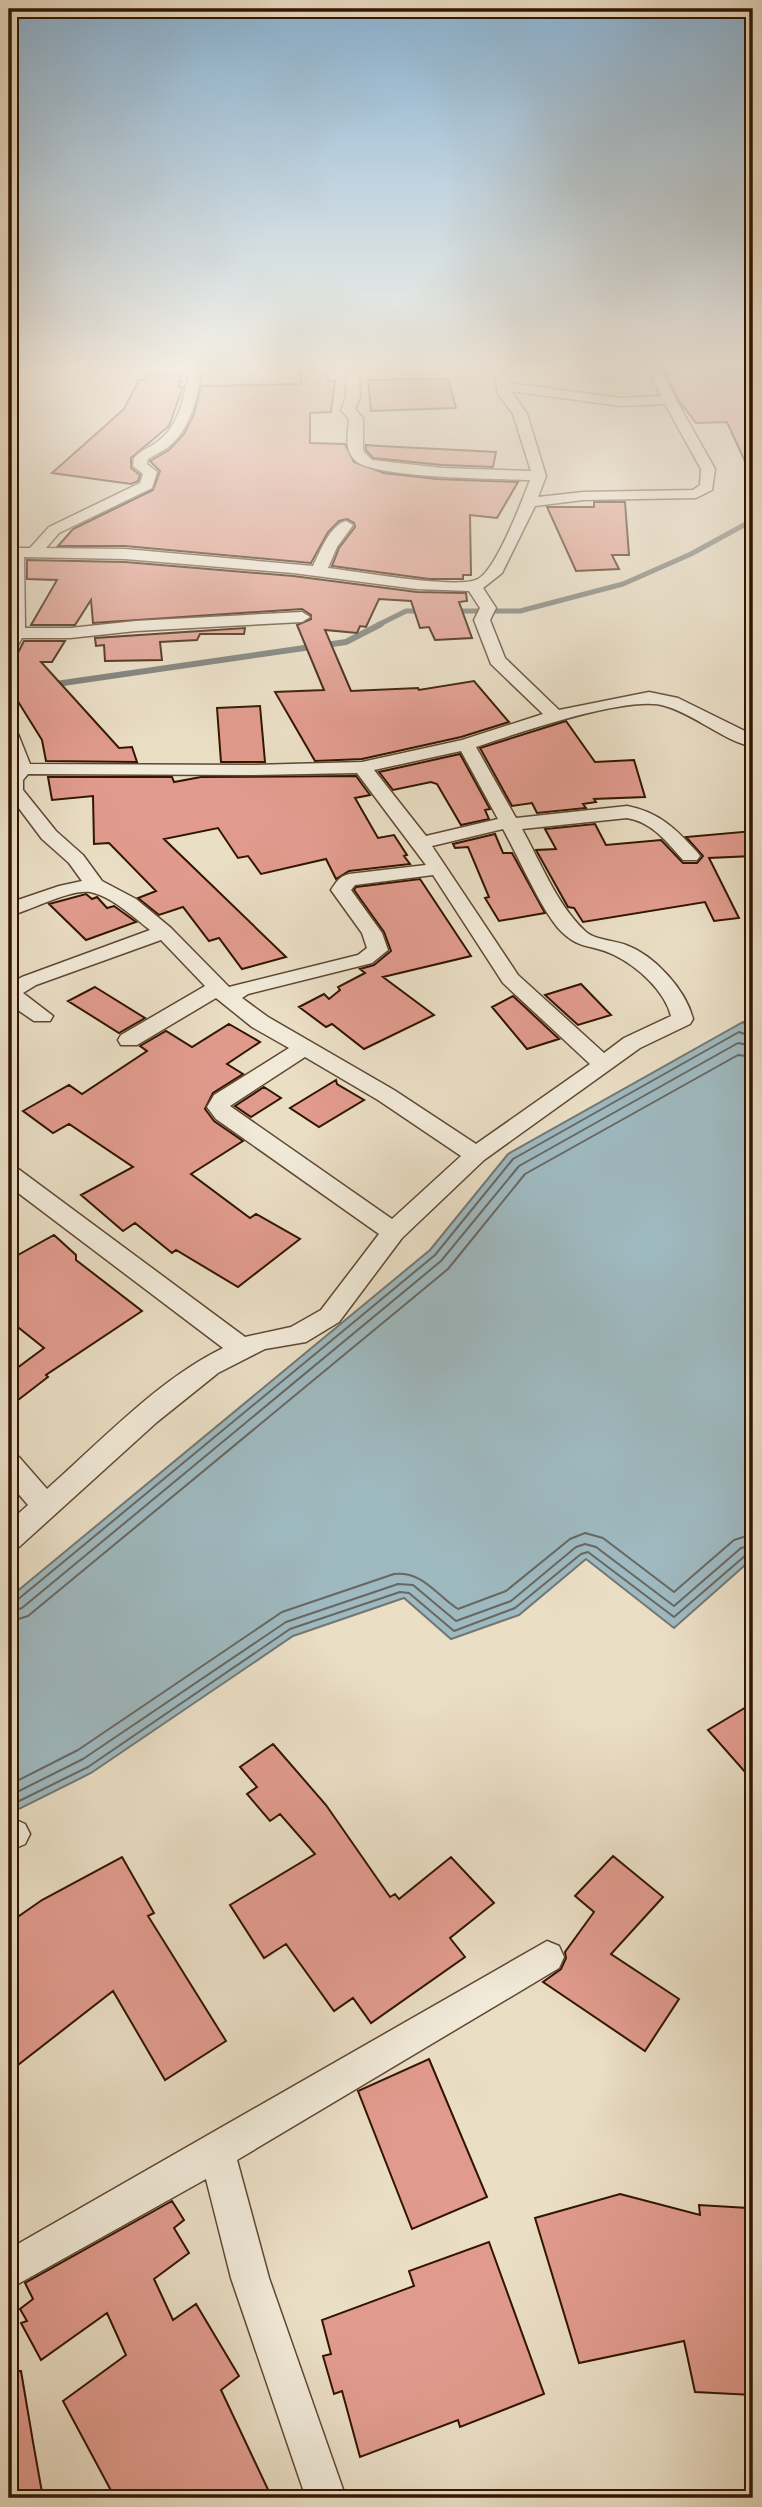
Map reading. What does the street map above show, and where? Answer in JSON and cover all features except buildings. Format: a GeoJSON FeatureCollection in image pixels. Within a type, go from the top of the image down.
{"type":"FeatureCollection","features":[{"type":"Feature","properties":{"kind":"street"},"geometry":{"type":"LineString","coordinates":[[35,551],[54,530],[142,488]]}},
{"type":"Feature","properties":{"kind":"street"},"geometry":{"type":"LineString","coordinates":[[302,617],[136,626],[13,640],[12,552],[125,554],[417,584],[474,586],[482,584],[494,573],[534,488]]}},
{"type":"Feature","properties":{"kind":"street"},"geometry":{"type":"LineString","coordinates":[[529,502],[583,496],[696,494],[705,488]]}},
{"type":"Feature","properties":{"kind":"street"},"geometry":{"type":"LineString","coordinates":[[318,572],[330,546],[346,525]]}},
{"type":"Feature","properties":{"kind":"street"},"geometry":{"type":"LineString","coordinates":[[474,586],[488,608],[482,620],[497,660],[555,716]]}},
{"type":"Feature","properties":{"kind":"street"},"geometry":{"type":"LineString","coordinates":[[16,771],[362,767],[466,744],[555,716],[614,703],[660,698],[753,742]]}},
{"type":"Feature","properties":{"kind":"street"},"geometry":{"type":"LineString","coordinates":[[9,734],[16,771],[14,790],[49,835],[76,859],[94,885],[129,903],[163,932],[223,992],[260,1022],[386,1095],[475,1155]]}},
{"type":"Feature","properties":{"kind":"street"},"geometry":{"type":"LineString","coordinates":[[9,1539],[158,1407],[209,1366],[260,1341],[297,1335],[330,1316],[393,1232],[475,1155],[546,1107],[632,1043],[682,1019],[679,1005],[650,969],[621,950],[582,939],[565,922],[466,744]]}},
{"type":"Feature","properties":{"kind":"street"},"geometry":{"type":"LineString","coordinates":[[362,767],[421,843],[510,979],[603,1064]]}},
{"type":"Feature","properties":{"kind":"street"},"geometry":{"type":"LineString","coordinates":[[421,843],[509,822],[638,813],[662,824],[690,856]]}},
{"type":"Feature","properties":{"kind":"street"},"geometry":{"type":"LineString","coordinates":[[129,1040],[223,992],[365,959],[378,950],[372,933],[341,890],[349,880],[438,869]]}},
{"type":"Feature","properties":{"kind":"street"},"geometry":{"type":"LineString","coordinates":[[9,910],[66,890],[94,885]]}},
{"type":"Feature","properties":{"kind":"street"},"geometry":{"type":"LineString","coordinates":[[42,1016],[13,998],[12,991],[29,981],[163,932]]}},
{"type":"Feature","properties":{"kind":"street"},"geometry":{"type":"LineString","coordinates":[[304,1048],[222,1100],[218,1107],[393,1232]]}},
{"type":"Feature","properties":{"kind":"street"},"geometry":{"type":"LineString","coordinates":[[9,1174],[243,1349]]}},
{"type":"Feature","properties":{"kind":"street"},"geometry":{"type":"LineString","coordinates":[[9,1464],[46,1507]]}},
{"type":"Feature","properties":{"kind":"street"},"geometry":{"type":"LineString","coordinates":[[9,2270],[217,2152],[547,1957]]}},
{"type":"Feature","properties":{"kind":"street"},"geometry":{"type":"LineString","coordinates":[[217,2152],[250,2278],[326,2498]]}},
{"type":"Feature","properties":{"kind":"water"},"geometry":{"type":"Polygon","coordinates":[[[743,1022],[753,1033],[753,1558],[674,1628],[586,1559],[519,1615],[451,1639],[404,1598],[293,1636],[91,1773],[9,1814],[9,1598],[430,1250],[508,1154],[743,1022]]]}},
{"type":"Feature","properties":{"kind":"waterway"},"geometry":{"type":"LineString","coordinates":[[451,611],[520,611],[623,584],[691,554],[753,520]]}},
{"type":"Feature","properties":{"kind":"waterway"},"geometry":{"type":"LineString","coordinates":[[378,625],[406,611],[423,611]]}},
{"type":"Feature","properties":{"kind":"waterway"},"geometry":{"type":"LineString","coordinates":[[49,685],[346,642],[381,624]]}}]}
